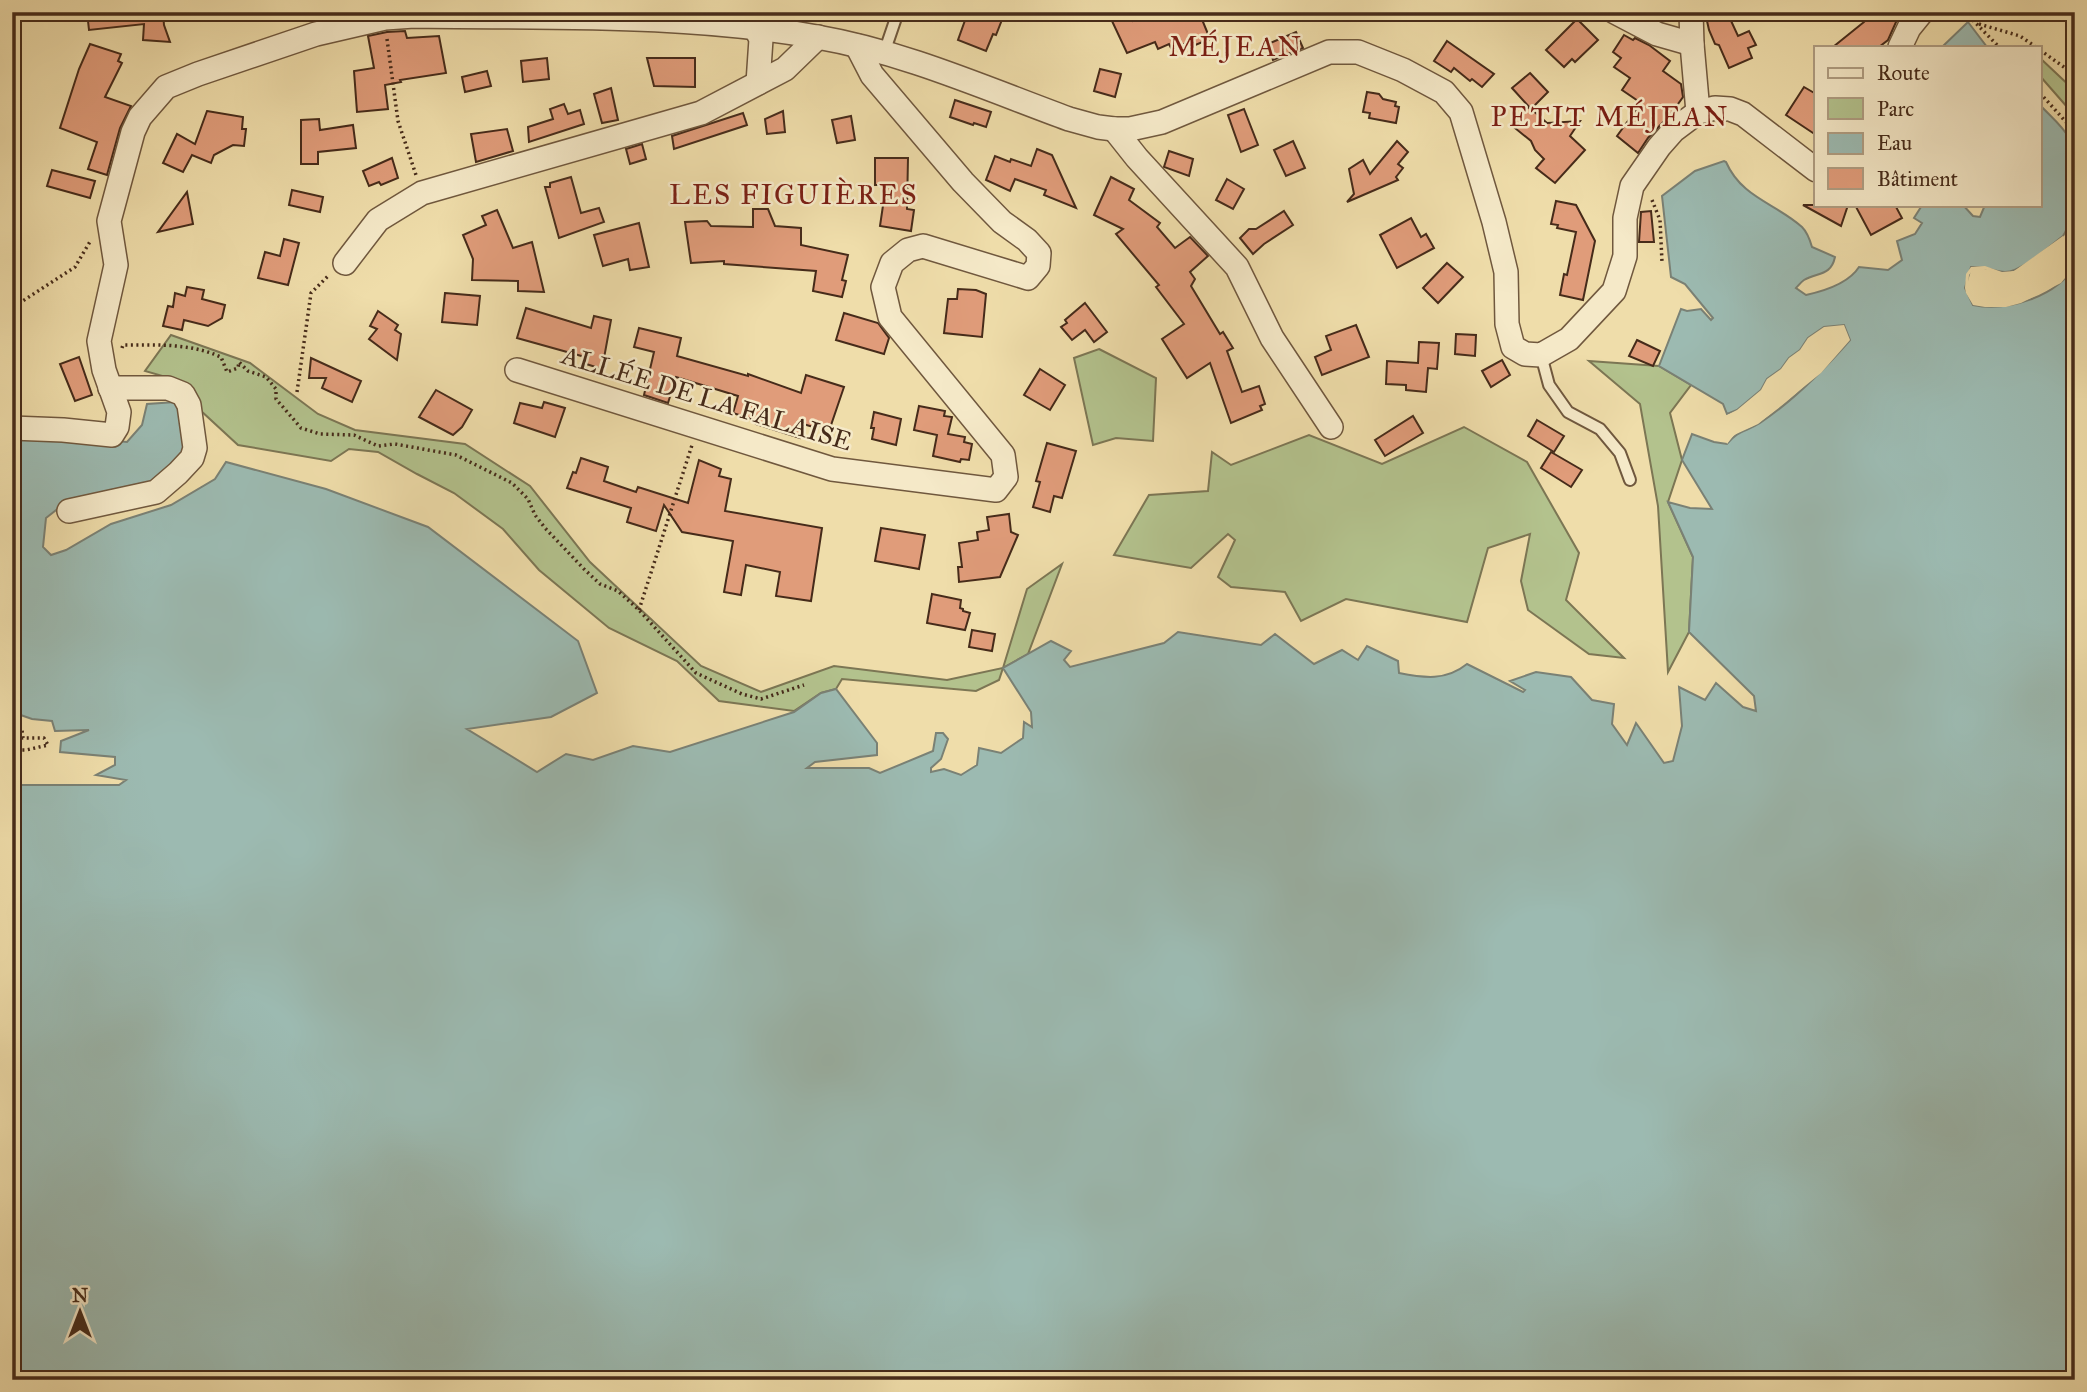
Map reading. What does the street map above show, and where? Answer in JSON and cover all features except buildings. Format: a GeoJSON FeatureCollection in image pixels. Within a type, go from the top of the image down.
{"type":"FeatureCollection","features":[{"type":"Feature","properties":{"kind":"street"},"geometry":{"type":"LineString","coordinates":[[1615,12],[1657,34],[1692,44]]}},
{"type":"Feature","properties":{"kind":"street"},"geometry":{"type":"LineString","coordinates":[[1691,12],[1698,113]]}},
{"type":"Feature","properties":{"kind":"street"},"geometry":{"type":"LineString","coordinates":[[1900,46],[1922,12]]}},
{"type":"Feature","properties":{"kind":"street"},"geometry":{"type":"LineString","coordinates":[[12,428],[112,435],[117,427],[118,412],[111,371],[99,341],[116,265],[109,221],[133,132],[140,117],[166,87],[318,23],[414,16],[752,20],[884,53],[1069,119],[1114,129],[1130,129],[1162,122],[1329,52],[1359,52],[1403,70],[1444,92],[1461,112],[1506,272],[1507,324],[1513,347],[1525,354],[1541,355],[1569,339],[1614,292],[1625,256],[1625,218],[1632,186],[1674,130],[1698,113],[1715,108],[1744,114],[1814,168]]}},
{"type":"Feature","properties":{"kind":"street"},"geometry":{"type":"LineString","coordinates":[[752,20],[761,39],[758,83]]}},
{"type":"Feature","properties":{"kind":"street"},"geometry":{"type":"LineString","coordinates":[[345,263],[378,220],[422,193],[701,113],[785,69],[818,37]]}},
{"type":"Feature","properties":{"kind":"street","name":"ALLÉE DE LA FALAISE"},"geometry":{"type":"LineString","coordinates":[[517,370],[832,469],[996,490],[1006,477],[1003,455],[890,317],[883,287],[892,263],[908,250],[923,246],[1028,278],[1038,265],[1039,253],[1027,240],[1002,222],[962,182],[872,75],[857,46]]}},
{"type":"Feature","properties":{"kind":"street"},"geometry":{"type":"LineString","coordinates":[[1114,129],[1137,158],[1237,267],[1272,338],[1331,427]]}},
{"type":"Feature","properties":{"kind":"street"},"geometry":{"type":"LineString","coordinates":[[69,511],[156,492],[192,458],[195,448],[189,405],[183,394],[111,371]]}},
{"type":"Feature","properties":{"kind":"lane"},"geometry":{"type":"LineString","coordinates":[[884,53],[898,12]]}},
{"type":"Feature","properties":{"kind":"lane"},"geometry":{"type":"LineString","coordinates":[[1541,355],[1549,385],[1555,394],[1568,412],[1600,429],[1620,453],[1630,480]]}},
{"type":"Feature","properties":{"kind":"path"},"geometry":{"type":"LineString","coordinates":[[1965,12],[1998,46]]}},
{"type":"Feature","properties":{"kind":"path"},"geometry":{"type":"LineString","coordinates":[[385,18],[398,121],[422,193]]}},
{"type":"Feature","properties":{"kind":"path"},"geometry":{"type":"LineString","coordinates":[[1979,24],[2020,36],[2034,46]]}},
{"type":"Feature","properties":{"kind":"path"},"geometry":{"type":"LineString","coordinates":[[2042,52],[2075,75]]}},
{"type":"Feature","properties":{"kind":"path"},"geometry":{"type":"LineString","coordinates":[[2042,95],[2075,132]]}},
{"type":"Feature","properties":{"kind":"path"},"geometry":{"type":"LineString","coordinates":[[1640,176],[1660,220],[1661,262]]}},
{"type":"Feature","properties":{"kind":"path"},"geometry":{"type":"LineString","coordinates":[[2075,211],[2071,226],[2075,229]]}},
{"type":"Feature","properties":{"kind":"path"},"geometry":{"type":"LineString","coordinates":[[12,312],[18,304],[75,267],[94,234],[110,230]]}},
{"type":"Feature","properties":{"kind":"path"},"geometry":{"type":"LineString","coordinates":[[298,392],[311,293],[345,263]]}},
{"type":"Feature","properties":{"kind":"path"},"geometry":{"type":"LineString","coordinates":[[111,371],[123,345],[183,345],[204,349],[222,357],[227,372],[238,368],[239,362],[248,371],[266,377],[276,389],[276,398],[301,428],[320,434],[354,435],[378,446],[395,444],[456,455],[512,482],[528,499],[545,528],[584,569],[600,584],[618,591],[639,610],[696,673],[742,694],[761,699],[804,685]]}},
{"type":"Feature","properties":{"kind":"path"},"geometry":{"type":"LineString","coordinates":[[639,610],[698,427]]}},
{"type":"Feature","properties":{"kind":"path"},"geometry":{"type":"LineString","coordinates":[[12,728],[22,730],[23,738],[44,738],[48,745],[12,750]]}},
{"type":"Feature","properties":{"kind":"green space"},"geometry":{"type":"Polygon","coordinates":[[[2042,60],[2075,91],[2075,116],[2042,78],[2042,60]]]}},
{"type":"Feature","properties":{"kind":"green space"},"geometry":{"type":"Polygon","coordinates":[[[171,335],[250,363],[318,414],[355,430],[465,444],[530,486],[590,562],[701,666],[761,692],[834,666],[947,680],[1003,668],[999,680],[976,691],[842,679],[836,689],[821,693],[794,711],[719,701],[677,661],[609,628],[539,570],[503,529],[454,493],[378,452],[349,449],[331,461],[238,445],[199,409],[180,381],[145,371],[171,335]]]}},
{"type":"Feature","properties":{"kind":"green space"},"geometry":{"type":"Polygon","coordinates":[[[1099,349],[1156,378],[1153,441],[1116,438],[1093,445],[1074,358],[1099,349]]]}},
{"type":"Feature","properties":{"kind":"green space"},"geometry":{"type":"Polygon","coordinates":[[[1589,361],[1659,366],[1691,385],[1670,413],[1682,460],[1668,502],[1693,557],[1689,632],[1668,672],[1658,506],[1640,404],[1589,361]]]}},
{"type":"Feature","properties":{"kind":"green space"},"geometry":{"type":"Polygon","coordinates":[[[1464,427],[1527,462],[1579,553],[1566,600],[1624,658],[1589,654],[1528,610],[1521,581],[1530,534],[1488,548],[1467,622],[1346,599],[1301,621],[1285,592],[1231,587],[1218,577],[1235,540],[1228,534],[1191,568],[1114,555],[1149,495],[1208,491],[1212,452],[1231,465],[1309,435],[1382,464],[1464,427]]]}},
{"type":"Feature","properties":{"kind":"green space"},"geometry":{"type":"Polygon","coordinates":[[[1062,564],[1028,654],[1003,668],[1027,589],[1062,564]]]}},
{"type":"Feature","properties":{"kind":"water"},"geometry":{"type":"Polygon","coordinates":[[[1968,22],[1986,46],[1943,46],[1968,22]]]}},
{"type":"Feature","properties":{"kind":"water"},"geometry":{"type":"Polygon","coordinates":[[[2042,107],[2063,129],[2072,147],[2075,188],[2067,227],[2063,236],[2043,252],[2012,271],[1971,267],[1965,288],[1973,305],[1986,307],[2015,304],[2044,294],[2067,276],[2075,265],[2075,1380],[12,1380],[12,785],[119,785],[126,780],[96,775],[115,765],[115,757],[60,752],[61,741],[89,730],[55,731],[52,721],[32,719],[12,712],[12,435],[54,435],[127,442],[142,425],[147,404],[176,402],[184,411],[187,458],[155,487],[60,507],[46,518],[43,547],[51,555],[66,550],[111,524],[171,505],[215,479],[226,462],[326,489],[428,527],[578,641],[597,693],[551,717],[467,729],[537,772],[566,754],[593,760],[633,746],[670,752],[794,712],[821,693],[836,689],[877,743],[877,755],[815,762],[807,768],[869,768],[880,773],[933,751],[936,733],[943,733],[948,739],[941,759],[931,768],[931,772],[944,769],[961,775],[977,765],[979,748],[1001,753],[1023,738],[1024,722],[1032,727],[1031,712],[1003,668],[1051,641],[1071,651],[1064,660],[1070,667],[1164,643],[1178,632],[1261,645],[1275,634],[1314,664],[1342,650],[1358,660],[1367,646],[1398,661],[1399,673],[1443,676],[1467,664],[1523,692],[1525,690],[1510,681],[1536,672],[1571,677],[1592,700],[1614,704],[1612,724],[1627,745],[1636,723],[1664,763],[1673,761],[1682,726],[1679,687],[1705,700],[1716,683],[1743,707],[1756,711],[1754,696],[1689,632],[1693,557],[1668,502],[1690,508],[1712,509],[1682,460],[1692,434],[1727,444],[1773,414],[1796,395],[1850,340],[1844,325],[1824,327],[1808,338],[1781,369],[1767,379],[1761,390],[1737,410],[1727,414],[1723,404],[1659,366],[1681,309],[1701,309],[1711,320],[1713,318],[1685,284],[1671,277],[1662,196],[1695,171],[1726,162],[1750,192],[1802,227],[1812,247],[1835,257],[1827,271],[1804,280],[1796,288],[1806,295],[1843,282],[1859,267],[1888,270],[1902,260],[1897,241],[1915,234],[1922,223],[1914,218],[1921,207],[1964,206],[1973,216],[1980,217],[1985,206],[2042,206],[2042,107]]]}},
{"type":"Feature","properties":{"kind":"pier"},"geometry":{"type":"Polygon","coordinates":[[[2063,236],[2066,238],[2015,274],[2001,275],[1984,269],[1973,270],[1969,275],[1968,287],[1975,302],[1986,304],[2020,300],[2059,280],[2075,262],[2061,283],[2021,303],[2006,307],[1973,305],[1965,288],[1966,274],[1971,267],[1985,266],[2002,272],[2014,271],[2063,236]]]}},
{"type":"Feature","properties":{"kind":"pier"},"geometry":{"type":"Polygon","coordinates":[[[1844,325],[1850,340],[1821,373],[1758,424],[1734,435],[1727,444],[1726,440],[1732,432],[1756,421],[1819,371],[1846,339],[1842,329],[1825,331],[1811,340],[1784,372],[1770,381],[1763,393],[1739,413],[1728,418],[1725,416],[1737,410],[1761,390],[1767,379],[1800,350],[1808,338],[1824,327],[1844,325]]]}},
{"type":"Feature","properties":{"kind":"district","name":"MÉJEAN"},"geometry":{"type":"Point","coordinates":[1236,46]}},
{"type":"Feature","properties":{"kind":"district","name":"PETIT MÉJEAN"},"geometry":{"type":"Point","coordinates":[1610,116]}},
{"type":"Feature","properties":{"kind":"district","name":"LES FIGUIÈRES"},"geometry":{"type":"Point","coordinates":[794,194]}}]}
